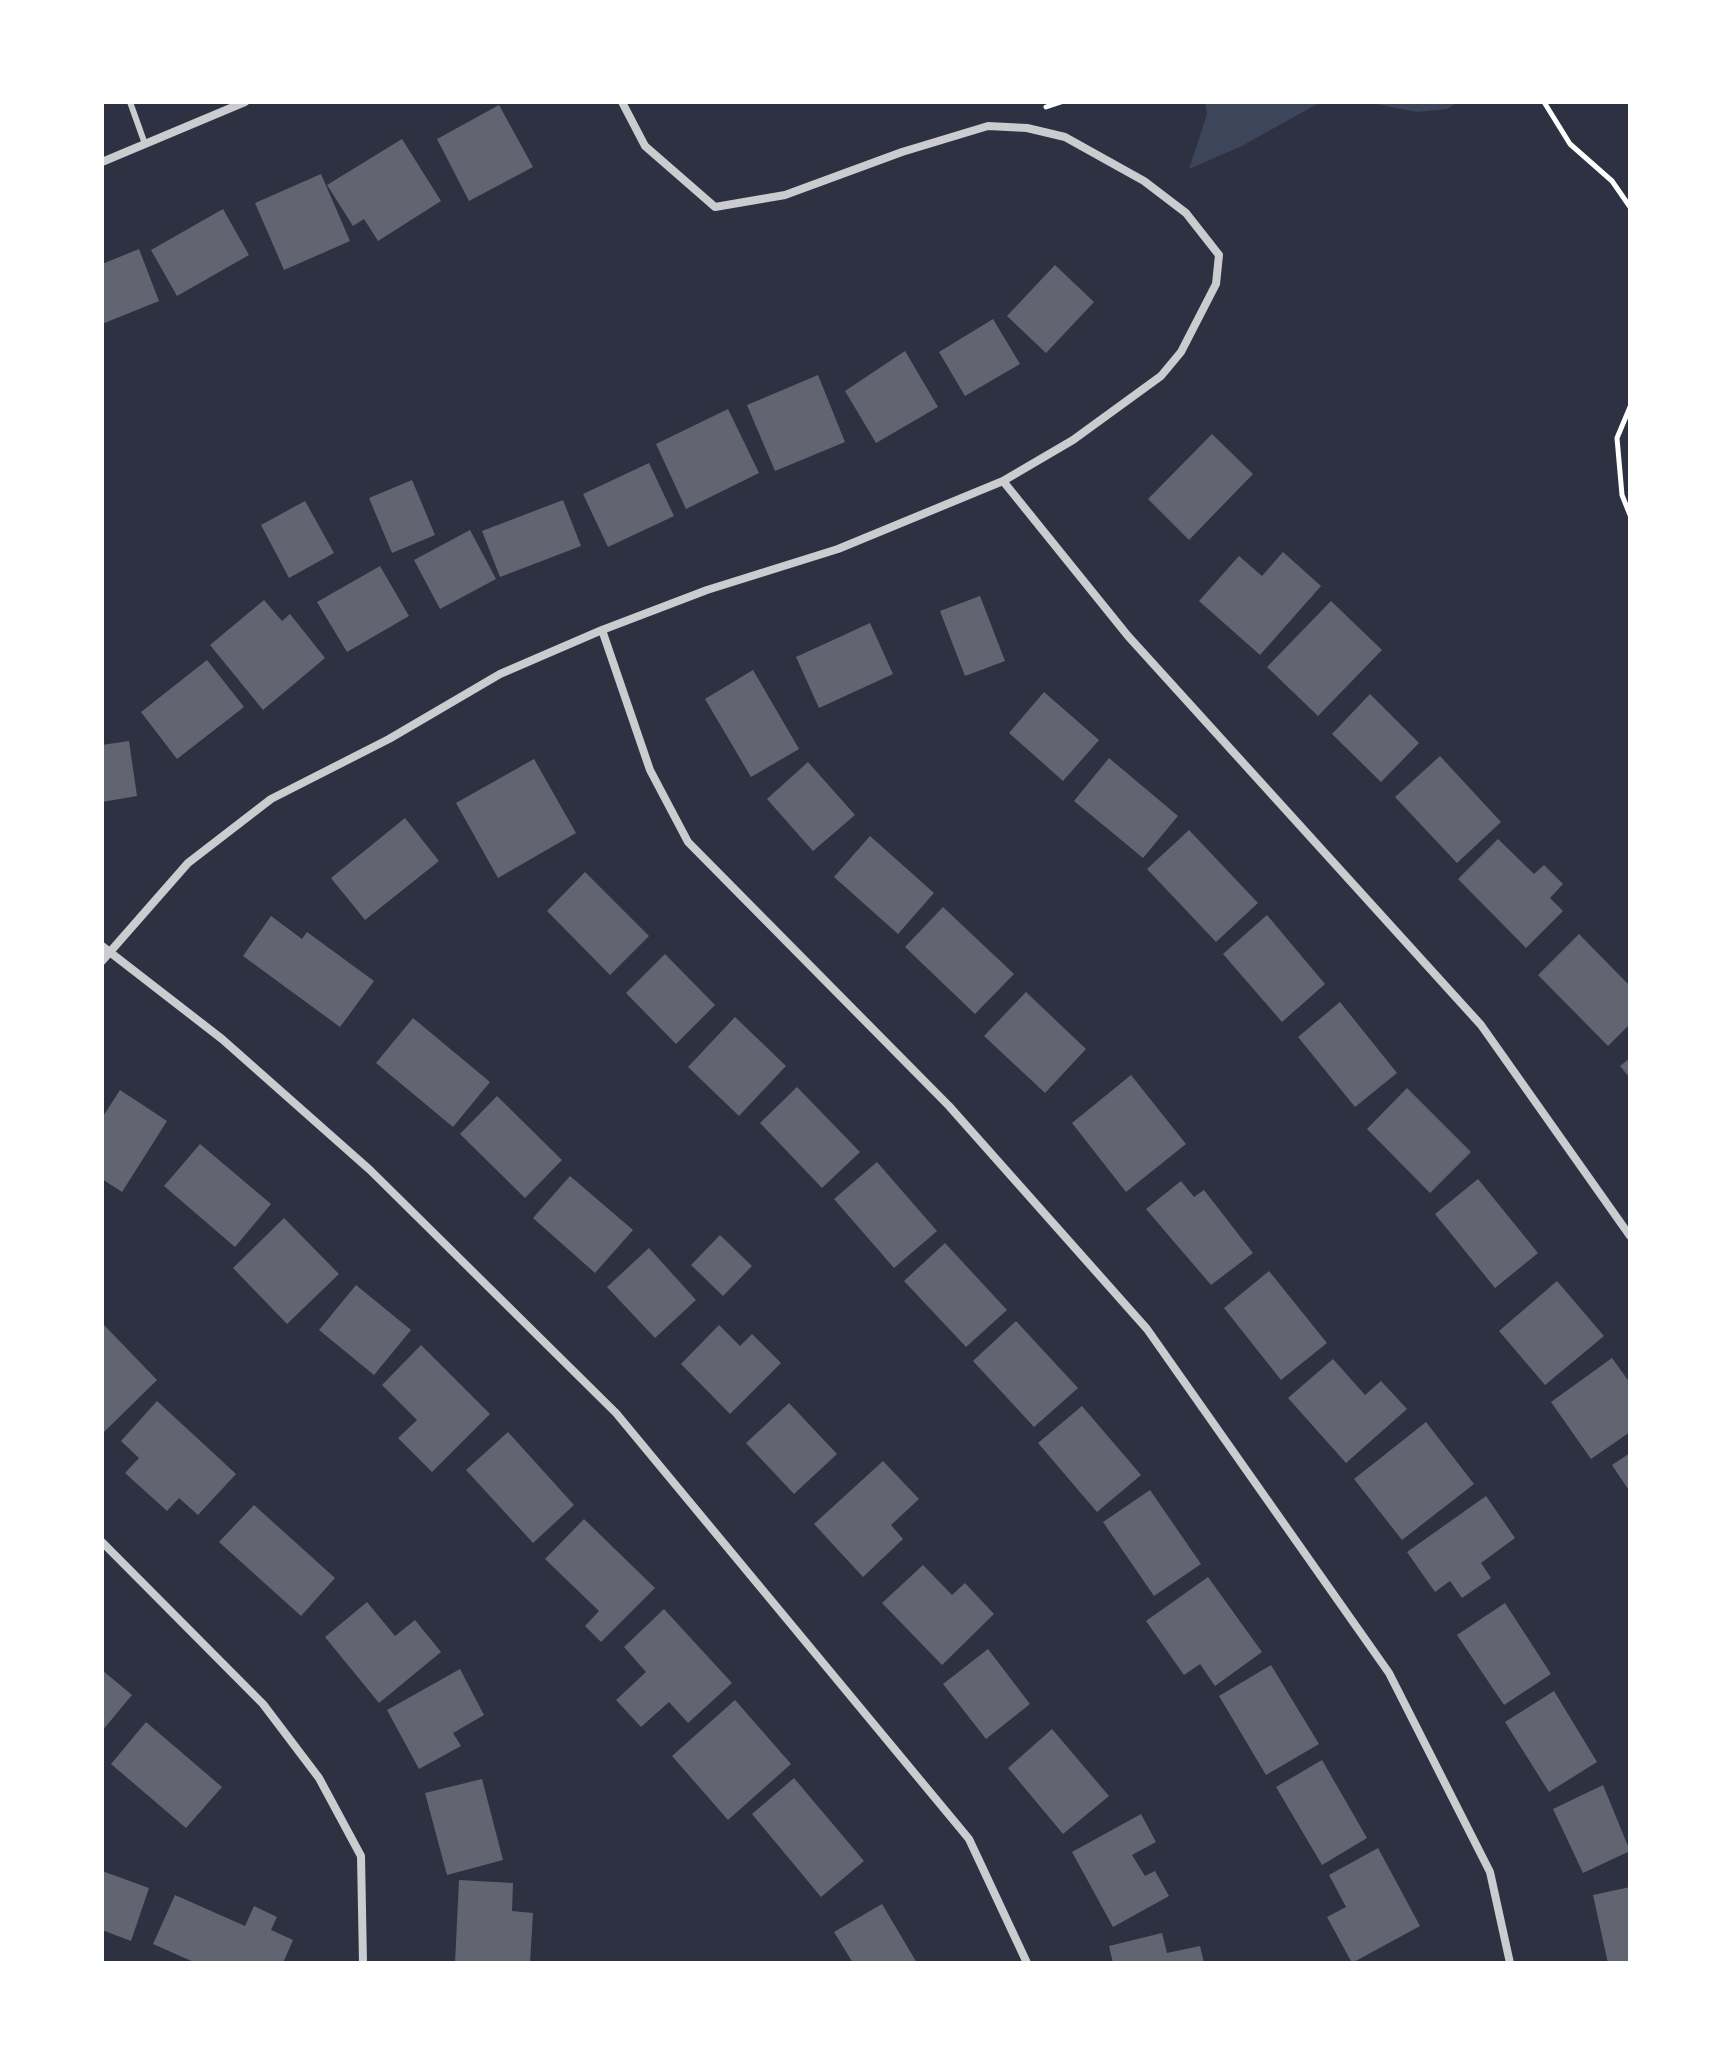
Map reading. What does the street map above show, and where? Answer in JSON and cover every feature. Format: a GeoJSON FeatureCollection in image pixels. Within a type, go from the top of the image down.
{"type":"FeatureCollection","features":[{"type":"Feature","properties":{"kind":"street"},"geometry":{"type":"LineString","coordinates":[[102,162],[245,102]]}},
{"type":"Feature","properties":{"kind":"street"},"geometry":{"type":"LineString","coordinates":[[102,961],[106,948],[188,863],[271,799],[389,739],[500,674],[602,630],[707,590],[838,549],[1003,481],[1073,440],[1161,376],[1181,352],[1216,284],[1219,255],[1186,213],[1144,181],[1065,137],[1027,128],[988,126],[962,132],[785,195],[715,207],[645,146],[622,102]]}},
{"type":"Feature","properties":{"kind":"street"},"geometry":{"type":"LineString","coordinates":[[1003,481],[1128,636],[1481,1025],[1630,1236]]}},
{"type":"Feature","properties":{"kind":"street"},"geometry":{"type":"LineString","coordinates":[[602,630],[650,770],[688,842],[949,1106],[1147,1329],[1389,1673],[1490,1872],[1510,1963]]}},
{"type":"Feature","properties":{"kind":"street"},"geometry":{"type":"LineString","coordinates":[[106,948],[222,1039],[370,1170],[616,1413],[969,1839],[1027,1963]]}},
{"type":"Feature","properties":{"kind":"street"},"geometry":{"type":"LineString","coordinates":[[102,1542],[263,1704],[319,1778],[361,1856],[363,1963]]}},
{"type":"Feature","properties":{"kind":"lane"},"geometry":{"type":"LineString","coordinates":[[130,102],[145,144]]}},
{"type":"Feature","properties":{"kind":"path"},"geometry":{"type":"LineString","coordinates":[[1544,102],[1570,144],[1612,181],[1630,207]]}},
{"type":"Feature","properties":{"kind":"path"},"geometry":{"type":"LineString","coordinates":[[1630,407],[1617,438],[1622,495],[1630,515]]}},
{"type":"Feature","properties":{"kind":"shaded area"},"geometry":{"type":"Polygon","coordinates":[[[1205,102],[1321,102],[1242,146],[1189,169],[1207,114],[1205,102]]]}},
{"type":"Feature","properties":{"kind":"shaded area"},"geometry":{"type":"Polygon","coordinates":[[[1366,102],[1458,102],[1447,109],[1417,112],[1366,102]]]}},
{"type":"Feature","properties":{"kind":"building"},"geometry":{"type":"Polygon","coordinates":[[[499,105],[533,167],[469,201],[437,139],[499,105]]]}},
{"type":"Feature","properties":{"kind":"building"},"geometry":{"type":"Polygon","coordinates":[[[402,139],[441,201],[378,241],[364,219],[353,226],[327,185],[402,139]]]}},
{"type":"Feature","properties":{"kind":"building"},"geometry":{"type":"Polygon","coordinates":[[[321,174],[350,241],[284,270],[255,203],[321,174]]]}},
{"type":"Feature","properties":{"kind":"building"},"geometry":{"type":"Polygon","coordinates":[[[223,209],[249,255],[177,296],[151,250],[223,209]]]}},
{"type":"Feature","properties":{"kind":"building"},"geometry":{"type":"Polygon","coordinates":[[[139,249],[159,301],[102,324],[102,264],[139,249]]]}},
{"type":"Feature","properties":{"kind":"building"},"geometry":{"type":"Polygon","coordinates":[[[1055,265],[1094,302],[1046,353],[1007,316],[1055,265]]]}},
{"type":"Feature","properties":{"kind":"building"},"geometry":{"type":"Polygon","coordinates":[[[993,319],[1020,364],[965,396],[939,352],[993,319]]]}},
{"type":"Feature","properties":{"kind":"building"},"geometry":{"type":"Polygon","coordinates":[[[905,351],[938,407],[876,443],[845,391],[905,351]]]}},
{"type":"Feature","properties":{"kind":"building"},"geometry":{"type":"Polygon","coordinates":[[[818,375],[845,442],[775,471],[747,405],[818,375]]]}},
{"type":"Feature","properties":{"kind":"building"},"geometry":{"type":"Polygon","coordinates":[[[728,409],[759,473],[686,509],[656,444],[728,409]]]}},
{"type":"Feature","properties":{"kind":"building"},"geometry":{"type":"Polygon","coordinates":[[[1212,434],[1253,474],[1189,540],[1148,499],[1212,434]]]}},
{"type":"Feature","properties":{"kind":"building"},"geometry":{"type":"Polygon","coordinates":[[[649,463],[674,516],[608,547],[583,494],[649,463]]]}},
{"type":"Feature","properties":{"kind":"building"},"geometry":{"type":"Polygon","coordinates":[[[412,480],[435,535],[392,553],[369,498],[412,480]]]}},
{"type":"Feature","properties":{"kind":"building"},"geometry":{"type":"Polygon","coordinates":[[[563,500],[581,546],[500,577],[482,531],[563,500]]]}},
{"type":"Feature","properties":{"kind":"building"},"geometry":{"type":"Polygon","coordinates":[[[305,501],[334,553],[289,578],[261,525],[305,501]]]}},
{"type":"Feature","properties":{"kind":"building"},"geometry":{"type":"Polygon","coordinates":[[[470,530],[496,579],[440,609],[414,560],[470,530]]]}},
{"type":"Feature","properties":{"kind":"building"},"geometry":{"type":"Polygon","coordinates":[[[1283,552],[1321,586],[1260,655],[1199,601],[1239,556],[1262,576],[1283,552]]]}},
{"type":"Feature","properties":{"kind":"building"},"geometry":{"type":"Polygon","coordinates":[[[380,566],[409,616],[347,652],[317,602],[380,566]]]}},
{"type":"Feature","properties":{"kind":"building"},"geometry":{"type":"Polygon","coordinates":[[[980,596],[1005,661],[965,676],[940,611],[980,596]]]}},
{"type":"Feature","properties":{"kind":"building"},"geometry":{"type":"Polygon","coordinates":[[[264,600],[282,621],[290,614],[325,658],[263,710],[210,645],[264,600]]]}},
{"type":"Feature","properties":{"kind":"building"},"geometry":{"type":"Polygon","coordinates":[[[1331,601],[1382,650],[1318,716],[1267,667],[1331,601]]]}},
{"type":"Feature","properties":{"kind":"building"},"geometry":{"type":"Polygon","coordinates":[[[870,623],[893,674],[819,708],[796,657],[870,623]]]}},
{"type":"Feature","properties":{"kind":"building"},"geometry":{"type":"Polygon","coordinates":[[[207,660],[244,707],[177,759],[141,712],[207,660]]]}},
{"type":"Feature","properties":{"kind":"building"},"geometry":{"type":"Polygon","coordinates":[[[753,670],[799,749],[751,777],[705,699],[753,670]]]}},
{"type":"Feature","properties":{"kind":"building"},"geometry":{"type":"Polygon","coordinates":[[[1044,692],[1099,740],[1063,781],[1009,733],[1044,692]]]}},
{"type":"Feature","properties":{"kind":"building"},"geometry":{"type":"Polygon","coordinates":[[[1370,694],[1419,743],[1381,782],[1332,734],[1370,694]]]}},
{"type":"Feature","properties":{"kind":"building"},"geometry":{"type":"Polygon","coordinates":[[[129,741],[137,796],[102,802],[102,745],[129,741]]]}},
{"type":"Feature","properties":{"kind":"building"},"geometry":{"type":"Polygon","coordinates":[[[1440,756],[1501,822],[1457,863],[1395,797],[1440,756]]]}},
{"type":"Feature","properties":{"kind":"building"},"geometry":{"type":"Polygon","coordinates":[[[1109,758],[1178,816],[1143,858],[1074,801],[1109,758]]]}},
{"type":"Feature","properties":{"kind":"building"},"geometry":{"type":"Polygon","coordinates":[[[534,759],[576,833],[498,878],[456,803],[534,759]]]}},
{"type":"Feature","properties":{"kind":"building"},"geometry":{"type":"Polygon","coordinates":[[[808,762],[855,815],[813,851],[767,799],[808,762]]]}},
{"type":"Feature","properties":{"kind":"building"},"geometry":{"type":"Polygon","coordinates":[[[405,818],[439,861],[365,920],[331,878],[405,818]]]}},
{"type":"Feature","properties":{"kind":"building"},"geometry":{"type":"Polygon","coordinates":[[[1189,830],[1258,903],[1216,942],[1147,869],[1189,830]]]}},
{"type":"Feature","properties":{"kind":"building"},"geometry":{"type":"Polygon","coordinates":[[[870,836],[934,893],[898,934],[834,877],[870,836]]]}},
{"type":"Feature","properties":{"kind":"building"},"geometry":{"type":"Polygon","coordinates":[[[1498,839],[1534,874],[1544,865],[1563,884],[1550,898],[1563,911],[1526,948],[1458,879],[1498,839]]]}},
{"type":"Feature","properties":{"kind":"building"},"geometry":{"type":"Polygon","coordinates":[[[585,872],[649,936],[610,975],[547,911],[585,872]]]}},
{"type":"Feature","properties":{"kind":"building"},"geometry":{"type":"Polygon","coordinates":[[[943,907],[1014,974],[975,1014],[905,947],[943,907]]]}},
{"type":"Feature","properties":{"kind":"building"},"geometry":{"type":"Polygon","coordinates":[[[1267,915],[1325,984],[1282,1022],[1223,954],[1267,915]]]}},
{"type":"Feature","properties":{"kind":"building"},"geometry":{"type":"Polygon","coordinates":[[[271,916],[302,939],[307,932],[374,981],[340,1027],[243,956],[271,916]]]}},
{"type":"Feature","properties":{"kind":"building"},"geometry":{"type":"Polygon","coordinates":[[[1579,934],[1630,986],[1630,1024],[1608,1046],[1538,975],[1579,934]]]}},
{"type":"Feature","properties":{"kind":"building"},"geometry":{"type":"Polygon","coordinates":[[[665,954],[715,1005],[676,1044],[626,993],[665,954]]]}},
{"type":"Feature","properties":{"kind":"building"},"geometry":{"type":"Polygon","coordinates":[[[1026,992],[1086,1049],[1045,1093],[984,1036],[1026,992]]]}},
{"type":"Feature","properties":{"kind":"building"},"geometry":{"type":"Polygon","coordinates":[[[1340,1002],[1397,1073],[1355,1107],[1298,1037],[1340,1002]]]}},
{"type":"Feature","properties":{"kind":"building"},"geometry":{"type":"Polygon","coordinates":[[[735,1017],[786,1066],[739,1116],[688,1067],[735,1017]]]}},
{"type":"Feature","properties":{"kind":"building"},"geometry":{"type":"Polygon","coordinates":[[[413,1018],[490,1082],[453,1127],[376,1063],[413,1018]]]}},
{"type":"Feature","properties":{"kind":"building"},"geometry":{"type":"Polygon","coordinates":[[[1630,1058],[1630,1078],[1620,1066],[1630,1058]]]}},
{"type":"Feature","properties":{"kind":"building"},"geometry":{"type":"Polygon","coordinates":[[[1131,1075],[1186,1144],[1126,1192],[1072,1123],[1131,1075]]]}},
{"type":"Feature","properties":{"kind":"building"},"geometry":{"type":"Polygon","coordinates":[[[797,1087],[860,1152],[822,1188],[760,1123],[797,1087]]]}},
{"type":"Feature","properties":{"kind":"building"},"geometry":{"type":"Polygon","coordinates":[[[1407,1088],[1471,1152],[1430,1193],[1367,1129],[1407,1088]]]}},
{"type":"Feature","properties":{"kind":"building"},"geometry":{"type":"Polygon","coordinates":[[[120,1090],[167,1121],[122,1192],[102,1179],[102,1118],[120,1090]]]}},
{"type":"Feature","properties":{"kind":"building"},"geometry":{"type":"Polygon","coordinates":[[[497,1096],[562,1160],[525,1198],[460,1134],[497,1096]]]}},
{"type":"Feature","properties":{"kind":"building"},"geometry":{"type":"Polygon","coordinates":[[[200,1144],[271,1204],[235,1247],[164,1186],[200,1144]]]}},
{"type":"Feature","properties":{"kind":"building"},"geometry":{"type":"Polygon","coordinates":[[[877,1162],[937,1231],[894,1268],[834,1199],[877,1162]]]}},
{"type":"Feature","properties":{"kind":"building"},"geometry":{"type":"Polygon","coordinates":[[[570,1176],[633,1230],[595,1273],[533,1218],[570,1176]]]}},
{"type":"Feature","properties":{"kind":"building"},"geometry":{"type":"Polygon","coordinates":[[[1478,1179],[1538,1253],[1495,1288],[1435,1214],[1478,1179]]]}},
{"type":"Feature","properties":{"kind":"building"},"geometry":{"type":"Polygon","coordinates":[[[1181,1181],[1194,1197],[1204,1190],[1253,1253],[1211,1285],[1146,1209],[1181,1181]]]}},
{"type":"Feature","properties":{"kind":"building"},"geometry":{"type":"Polygon","coordinates":[[[284,1218],[339,1274],[287,1324],[233,1268],[284,1218]]]}},
{"type":"Feature","properties":{"kind":"building"},"geometry":{"type":"Polygon","coordinates":[[[720,1235],[752,1266],[723,1296],[691,1265],[720,1235]]]}},
{"type":"Feature","properties":{"kind":"building"},"geometry":{"type":"Polygon","coordinates":[[[945,1243],[1007,1310],[966,1347],[904,1281],[945,1243]]]}},
{"type":"Feature","properties":{"kind":"building"},"geometry":{"type":"Polygon","coordinates":[[[649,1248],[696,1300],[655,1338],[607,1287],[649,1248]]]}},
{"type":"Feature","properties":{"kind":"building"},"geometry":{"type":"Polygon","coordinates":[[[1269,1271],[1327,1343],[1281,1380],[1224,1308],[1269,1271]]]}},
{"type":"Feature","properties":{"kind":"building"},"geometry":{"type":"Polygon","coordinates":[[[1557,1281],[1604,1336],[1545,1385],[1499,1331],[1557,1281]]]}},
{"type":"Feature","properties":{"kind":"building"},"geometry":{"type":"Polygon","coordinates":[[[356,1285],[411,1330],[374,1375],[319,1330],[356,1285]]]}},
{"type":"Feature","properties":{"kind":"building"},"geometry":{"type":"Polygon","coordinates":[[[1016,1321],[1078,1388],[1034,1427],[973,1361],[1016,1321]]]}},
{"type":"Feature","properties":{"kind":"building"},"geometry":{"type":"Polygon","coordinates":[[[104,1325],[157,1380],[104,1432],[102,1327],[104,1325]]]}},
{"type":"Feature","properties":{"kind":"building"},"geometry":{"type":"Polygon","coordinates":[[[719,1325],[740,1346],[752,1334],[781,1363],[730,1414],[681,1364],[719,1325]]]}},
{"type":"Feature","properties":{"kind":"building"},"geometry":{"type":"Polygon","coordinates":[[[421,1345],[490,1414],[432,1472],[398,1438],[417,1420],[382,1385],[421,1345]]]}},
{"type":"Feature","properties":{"kind":"building"},"geometry":{"type":"Polygon","coordinates":[[[1612,1358],[1630,1383],[1630,1432],[1591,1459],[1551,1402],[1612,1358]]]}},
{"type":"Feature","properties":{"kind":"building"},"geometry":{"type":"Polygon","coordinates":[[[1333,1359],[1365,1395],[1381,1381],[1407,1409],[1346,1463],[1288,1398],[1333,1359]]]}},
{"type":"Feature","properties":{"kind":"building"},"geometry":{"type":"Polygon","coordinates":[[[157,1401],[236,1474],[198,1515],[179,1498],[167,1511],[125,1473],[139,1458],[121,1441],[157,1401]]]}},
{"type":"Feature","properties":{"kind":"building"},"geometry":{"type":"Polygon","coordinates":[[[789,1403],[837,1454],[794,1494],[746,1443],[789,1403]]]}},
{"type":"Feature","properties":{"kind":"building"},"geometry":{"type":"Polygon","coordinates":[[[1082,1406],[1141,1475],[1097,1512],[1038,1443],[1082,1406]]]}},
{"type":"Feature","properties":{"kind":"building"},"geometry":{"type":"Polygon","coordinates":[[[1426,1422],[1474,1484],[1402,1540],[1354,1479],[1426,1422]]]}},
{"type":"Feature","properties":{"kind":"building"},"geometry":{"type":"Polygon","coordinates":[[[508,1432],[574,1505],[533,1543],[466,1470],[508,1432]]]}},
{"type":"Feature","properties":{"kind":"building"},"geometry":{"type":"Polygon","coordinates":[[[1630,1453],[1630,1492],[1612,1465],[1630,1453]]]}},
{"type":"Feature","properties":{"kind":"building"},"geometry":{"type":"Polygon","coordinates":[[[883,1461],[919,1499],[891,1525],[903,1539],[863,1577],[814,1524],[883,1461]]]}},
{"type":"Feature","properties":{"kind":"building"},"geometry":{"type":"Polygon","coordinates":[[[1150,1490],[1201,1564],[1154,1596],[1103,1522],[1150,1490]]]}},
{"type":"Feature","properties":{"kind":"building"},"geometry":{"type":"Polygon","coordinates":[[[1486,1496],[1515,1538],[1481,1563],[1491,1578],[1462,1598],[1450,1581],[1435,1592],[1407,1552],[1486,1496]]]}},
{"type":"Feature","properties":{"kind":"building"},"geometry":{"type":"Polygon","coordinates":[[[254,1505],[335,1578],[301,1616],[219,1542],[254,1505]]]}},
{"type":"Feature","properties":{"kind":"building"},"geometry":{"type":"Polygon","coordinates":[[[584,1519],[655,1588],[601,1642],[585,1626],[599,1611],[545,1559],[584,1519]]]}},
{"type":"Feature","properties":{"kind":"building"},"geometry":{"type":"Polygon","coordinates":[[[923,1565],[952,1595],[965,1583],[994,1614],[942,1665],[882,1603],[923,1565]]]}},
{"type":"Feature","properties":{"kind":"building"},"geometry":{"type":"Polygon","coordinates":[[[1208,1577],[1262,1652],[1215,1686],[1200,1664],[1184,1675],[1146,1621],[1208,1577]]]}},
{"type":"Feature","properties":{"kind":"building"},"geometry":{"type":"Polygon","coordinates":[[[367,1602],[395,1636],[415,1620],[441,1652],[379,1703],[325,1637],[367,1602]]]}},
{"type":"Feature","properties":{"kind":"building"},"geometry":{"type":"Polygon","coordinates":[[[1505,1603],[1551,1674],[1504,1705],[1457,1635],[1505,1603]]]}},
{"type":"Feature","properties":{"kind":"building"},"geometry":{"type":"Polygon","coordinates":[[[664,1609],[732,1683],[688,1723],[669,1702],[641,1727],[616,1700],[646,1672],[624,1647],[664,1609]]]}},
{"type":"Feature","properties":{"kind":"building"},"geometry":{"type":"Polygon","coordinates":[[[988,1649],[1030,1704],[986,1739],[943,1684],[988,1649]]]}},
{"type":"Feature","properties":{"kind":"building"},"geometry":{"type":"Polygon","coordinates":[[[1271,1665],[1319,1744],[1266,1775],[1219,1696],[1271,1665]]]}},
{"type":"Feature","properties":{"kind":"building"},"geometry":{"type":"Polygon","coordinates":[[[460,1669],[484,1715],[453,1733],[461,1746],[419,1769],[387,1710],[460,1669]]]}},
{"type":"Feature","properties":{"kind":"building"},"geometry":{"type":"Polygon","coordinates":[[[102,1670],[132,1695],[102,1731],[102,1670]]]}},
{"type":"Feature","properties":{"kind":"building"},"geometry":{"type":"Polygon","coordinates":[[[1554,1691],[1597,1762],[1549,1792],[1505,1722],[1554,1691]]]}},
{"type":"Feature","properties":{"kind":"building"},"geometry":{"type":"Polygon","coordinates":[[[735,1700],[791,1764],[728,1820],[672,1756],[735,1700]]]}},
{"type":"Feature","properties":{"kind":"building"},"geometry":{"type":"Polygon","coordinates":[[[146,1722],[222,1787],[186,1828],[111,1764],[146,1722]]]}},
{"type":"Feature","properties":{"kind":"building"},"geometry":{"type":"Polygon","coordinates":[[[1052,1729],[1109,1796],[1063,1834],[1008,1768],[1052,1729]]]}},
{"type":"Feature","properties":{"kind":"building"},"geometry":{"type":"Polygon","coordinates":[[[1322,1760],[1367,1838],[1322,1865],[1276,1787],[1322,1760]]]}},
{"type":"Feature","properties":{"kind":"building"},"geometry":{"type":"Polygon","coordinates":[[[794,1778],[864,1861],[821,1897],[752,1814],[794,1778]]]}},
{"type":"Feature","properties":{"kind":"building"},"geometry":{"type":"Polygon","coordinates":[[[482,1779],[503,1860],[447,1875],[425,1793],[482,1779]]]}},
{"type":"Feature","properties":{"kind":"building"},"geometry":{"type":"Polygon","coordinates":[[[1603,1785],[1630,1851],[1583,1873],[1553,1809],[1603,1785]]]}},
{"type":"Feature","properties":{"kind":"building"},"geometry":{"type":"Polygon","coordinates":[[[1141,1814],[1156,1842],[1132,1855],[1145,1876],[1155,1871],[1169,1896],[1113,1927],[1072,1852],[1141,1814]]]}},
{"type":"Feature","properties":{"kind":"building"},"geometry":{"type":"Polygon","coordinates":[[[1378,1848],[1420,1926],[1352,1963],[1327,1917],[1346,1907],[1329,1875],[1378,1848]]]}},
{"type":"Feature","properties":{"kind":"building"},"geometry":{"type":"Polygon","coordinates":[[[102,1871],[149,1888],[131,1941],[102,1930],[102,1871]]]}},
{"type":"Feature","properties":{"kind":"building"},"geometry":{"type":"Polygon","coordinates":[[[459,1880],[513,1883],[512,1911],[533,1913],[530,1963],[455,1963],[459,1880]]]}},
{"type":"Feature","properties":{"kind":"building"},"geometry":{"type":"Polygon","coordinates":[[[1630,1887],[1630,1963],[1608,1963],[1593,1895],[1630,1887]]]}},
{"type":"Feature","properties":{"kind":"building"},"geometry":{"type":"Polygon","coordinates":[[[175,1895],[245,1926],[254,1906],[277,1917],[271,1930],[293,1940],[283,1963],[196,1963],[153,1944],[175,1895]]]}},
{"type":"Feature","properties":{"kind":"building"},"geometry":{"type":"Polygon","coordinates":[[[882,1904],[917,1963],[853,1963],[834,1932],[882,1904]]]}},
{"type":"Feature","properties":{"kind":"building"},"geometry":{"type":"Polygon","coordinates":[[[1162,1933],[1167,1953],[1200,1946],[1204,1963],[1113,1963],[1109,1946],[1162,1933]]]}}]}
